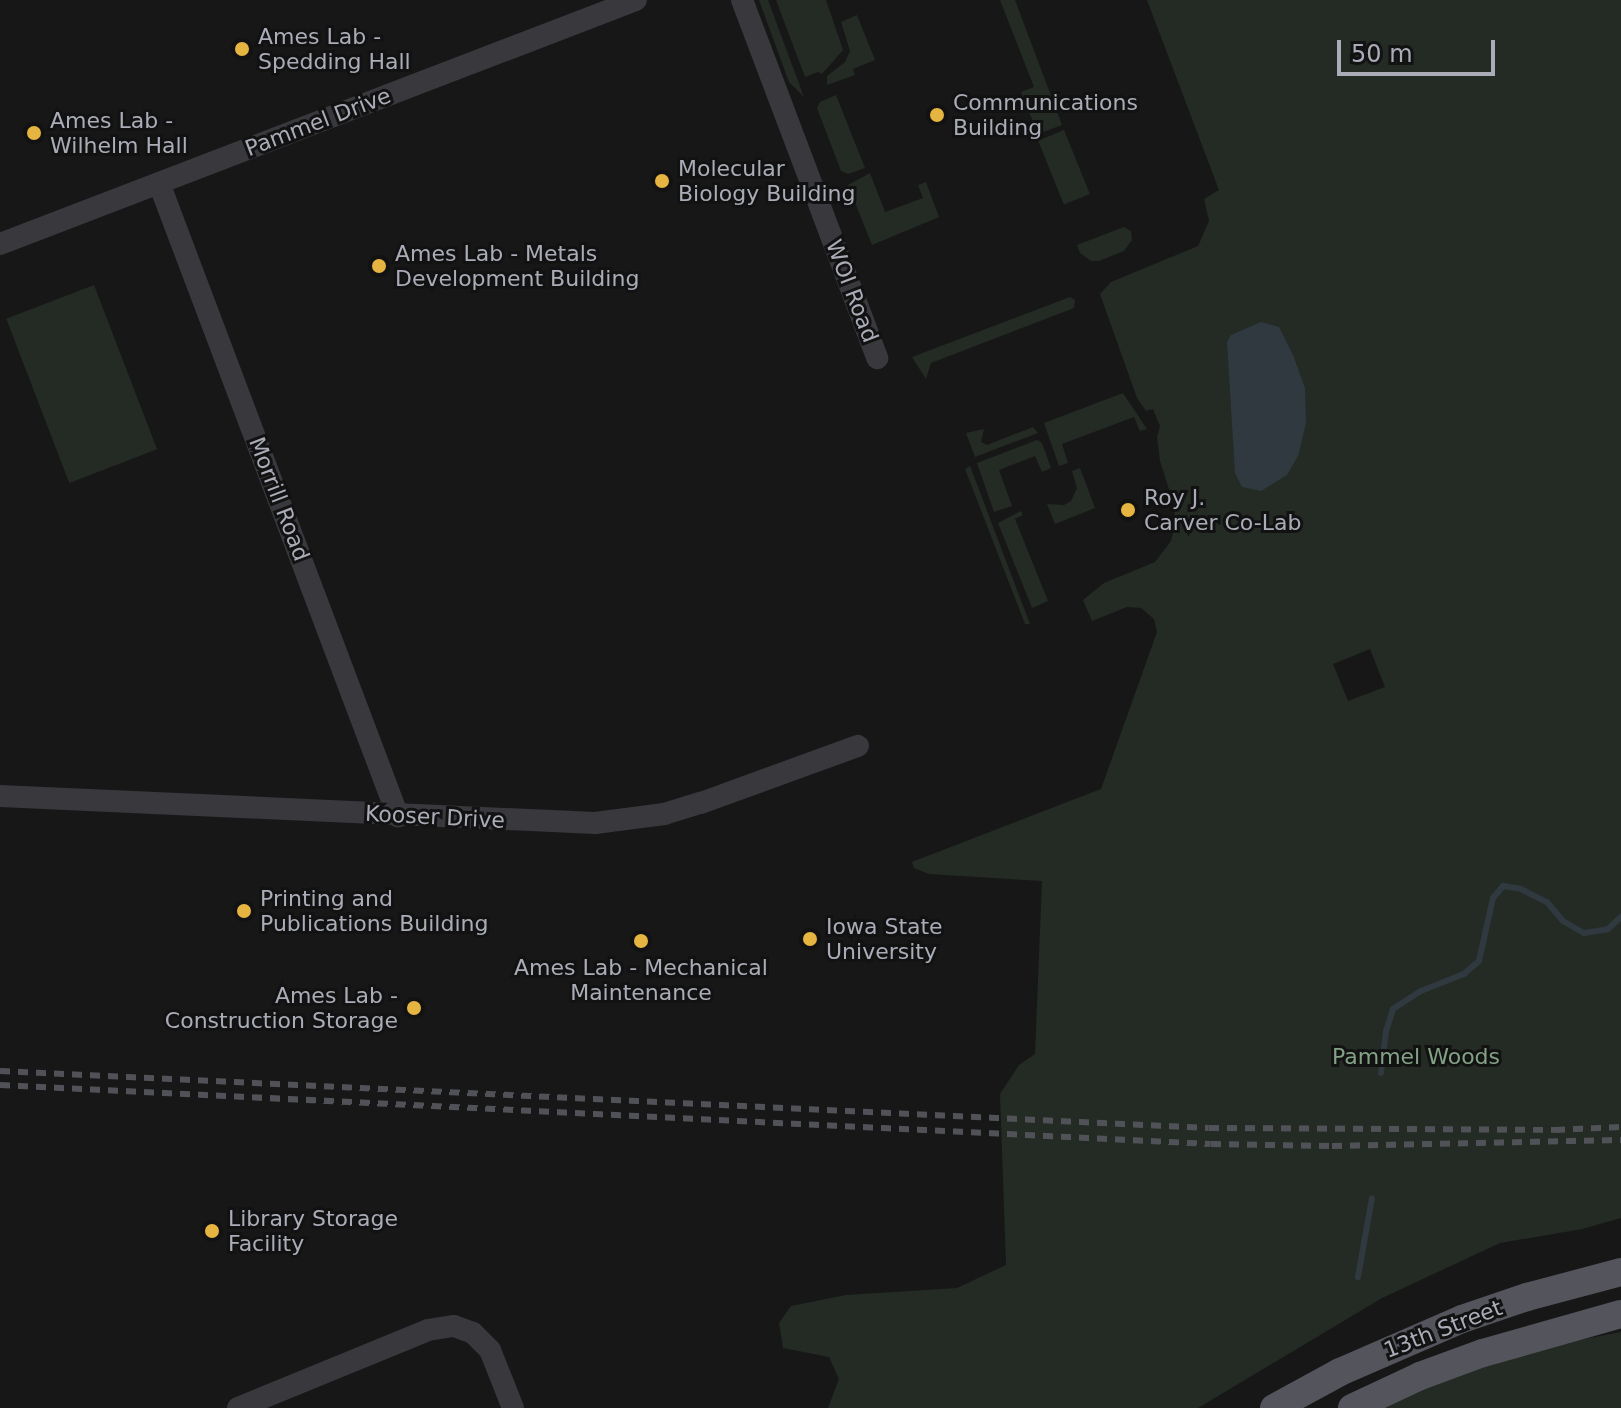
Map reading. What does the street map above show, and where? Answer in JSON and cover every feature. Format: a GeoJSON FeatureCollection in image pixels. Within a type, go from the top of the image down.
{"type":"FeatureCollection","features":[{"type":"Feature","properties":{"kind":"main road","name":"13th Street"},"geometry":{"type":"LineString","coordinates":[[1274,1408],[1340,1372],[1462,1319],[1527,1297],[1621,1272]]}},
{"type":"Feature","properties":{"kind":"main road","name":"13th Street"},"geometry":{"type":"LineString","coordinates":[[1352,1408],[1420,1376],[1483,1353],[1621,1314]]}},
{"type":"Feature","properties":{"kind":"street","name":"Pammel Drive"},"geometry":{"type":"LineString","coordinates":[[0,244],[636,0]]}},
{"type":"Feature","properties":{"kind":"street","name":"WOI Road"},"geometry":{"type":"LineString","coordinates":[[742,0],[877,358]]}},
{"type":"Feature","properties":{"kind":"street","name":"Morrill Road"},"geometry":{"type":"LineString","coordinates":[[159,183],[398,816]]}},
{"type":"Feature","properties":{"kind":"street","name":"Kooser Drive"},"geometry":{"type":"LineString","coordinates":[[0,796],[570,823],[627,820],[701,803],[858,746]]}},
{"type":"Feature","properties":{"kind":"street"},"geometry":{"type":"LineString","coordinates":[[238,1408],[428,1330],[454,1326],[473,1333],[490,1350],[513,1408]]}},
{"type":"Feature","properties":{"kind":"green space"},"geometry":{"type":"Polygon","coordinates":[[[759,0],[768,0],[804,97],[789,82],[759,0]]]}},
{"type":"Feature","properties":{"kind":"green space"},"geometry":{"type":"Polygon","coordinates":[[[776,0],[826,0],[843,50],[822,74],[818,72],[805,77],[776,0]]]}},
{"type":"Feature","properties":{"kind":"green space"},"geometry":{"type":"Polygon","coordinates":[[[1000,0],[1015,0],[1062,125],[1038,134],[1021,92],[1034,87],[1000,0]]]}},
{"type":"Feature","properties":{"kind":"green space","name":"Pammel Woods"},"geometry":{"type":"Polygon","coordinates":[[[1147,0],[1621,0],[1621,1218],[1582,1229],[1500,1243],[1382,1298],[1198,1408],[828,1408],[839,1379],[829,1357],[783,1348],[779,1323],[791,1306],[846,1295],[957,1288],[1006,1265],[1000,1094],[1019,1065],[1035,1054],[1042,881],[929,874],[914,868],[912,862],[1101,789],[1157,632],[1154,619],[1141,608],[1127,607],[1092,621],[1083,600],[1104,583],[1155,562],[1171,541],[1175,524],[1174,505],[1160,461],[1157,437],[1160,426],[1153,409],[1146,411],[1137,398],[1100,294],[1111,282],[1198,246],[1209,221],[1204,199],[1219,190],[1147,0]],[[1370,649],[1333,664],[1348,701],[1385,687],[1370,649]]]}},
{"type":"Feature","properties":{"kind":"green space"},"geometry":{"type":"Polygon","coordinates":[[[857,15],[875,60],[853,69],[855,75],[827,85],[827,76],[845,62],[850,51],[841,22],[857,15]]]}},
{"type":"Feature","properties":{"kind":"green space"},"geometry":{"type":"Polygon","coordinates":[[[836,95],[865,168],[848,174],[841,171],[817,108],[820,102],[836,95]]]}},
{"type":"Feature","properties":{"kind":"green space"},"geometry":{"type":"Polygon","coordinates":[[[1064,130],[1090,194],[1064,204],[1038,140],[1064,130]]]}},
{"type":"Feature","properties":{"kind":"green space"},"geometry":{"type":"Polygon","coordinates":[[[870,173],[885,212],[923,198],[918,185],[926,182],[939,217],[872,245],[848,185],[870,173]]]}},
{"type":"Feature","properties":{"kind":"green space"},"geometry":{"type":"Polygon","coordinates":[[[1124,227],[1131,231],[1132,240],[1124,251],[1099,261],[1091,261],[1080,253],[1077,245],[1124,227]]]}},
{"type":"Feature","properties":{"kind":"green space"},"geometry":{"type":"Polygon","coordinates":[[[94,285],[157,449],[69,483],[6,319],[94,285]]]}},
{"type":"Feature","properties":{"kind":"green space"},"geometry":{"type":"Polygon","coordinates":[[[1070,297],[1075,300],[1074,308],[931,363],[926,379],[912,357],[1070,297]]]}},
{"type":"Feature","properties":{"kind":"green space"},"geometry":{"type":"Polygon","coordinates":[[[1123,393],[1147,429],[1140,431],[1134,417],[1062,444],[1068,463],[1059,466],[1044,423],[1123,393]]]}},
{"type":"Feature","properties":{"kind":"green space"},"geometry":{"type":"Polygon","coordinates":[[[1033,427],[1038,433],[975,457],[966,433],[984,429],[981,442],[987,445],[1033,427]]]}},
{"type":"Feature","properties":{"kind":"green space"},"geometry":{"type":"Polygon","coordinates":[[[1037,440],[1042,443],[1051,468],[1042,472],[1035,456],[999,470],[1012,506],[994,512],[977,463],[1037,440]]]}},
{"type":"Feature","properties":{"kind":"green space"},"geometry":{"type":"Polygon","coordinates":[[[970,466],[1030,624],[1025,624],[965,469],[970,466]]]}},
{"type":"Feature","properties":{"kind":"green space"},"geometry":{"type":"Polygon","coordinates":[[[1080,468],[1095,508],[1055,524],[1047,504],[1064,505],[1071,501],[1077,488],[1072,471],[1080,468]]]}},
{"type":"Feature","properties":{"kind":"green space"},"geometry":{"type":"Polygon","coordinates":[[[1021,511],[1023,515],[1015,519],[1048,601],[1032,608],[998,523],[1021,511]]]}},
{"type":"Feature","properties":{"kind":"green space"},"geometry":{"type":"Polygon","coordinates":[[[1621,1332],[1621,1408],[1382,1408],[1416,1391],[1527,1350],[1621,1332]]]}},
{"type":"Feature","properties":{"kind":"shaded area"},"geometry":{"type":"Polygon","coordinates":[[[1261,322],[1279,327],[1293,355],[1305,388],[1306,423],[1298,456],[1287,475],[1261,491],[1242,487],[1235,473],[1227,342],[1231,335],[1261,322]]]}},
{"type":"Feature","properties":{"kind":"waterway"},"geometry":{"type":"LineString","coordinates":[[1381,1073],[1386,1031],[1393,1009],[1421,991],[1464,974],[1479,961],[1493,898],[1503,886],[1521,889],[1547,902],[1563,921],[1584,933],[1608,929],[1621,917]]}},
{"type":"Feature","properties":{"kind":"waterway"},"geometry":{"type":"LineString","coordinates":[[1358,1277],[1372,1198]]}},
{"type":"Feature","properties":{"kind":"railway"},"geometry":{"type":"LineString","coordinates":[[0,1071],[1209,1128],[1555,1130],[1621,1127]]}},
{"type":"Feature","properties":{"kind":"railway"},"geometry":{"type":"LineString","coordinates":[[0,1085],[1211,1144],[1332,1146],[1621,1140]]}},
{"type":"Feature","properties":{"kind":"place","name":"Ames Lab - Spedding Hall"},"geometry":{"type":"Point","coordinates":[242,49]}},
{"type":"Feature","properties":{"kind":"place","name":"Communications Building"},"geometry":{"type":"Point","coordinates":[937,115]}},
{"type":"Feature","properties":{"kind":"place","name":"Ames Lab - Wilhelm Hall"},"geometry":{"type":"Point","coordinates":[34,133]}},
{"type":"Feature","properties":{"kind":"place","name":"Molecular Biology Building"},"geometry":{"type":"Point","coordinates":[662,181]}},
{"type":"Feature","properties":{"kind":"place","name":"Ames Lab - Metals Development Building"},"geometry":{"type":"Point","coordinates":[379,266]}},
{"type":"Feature","properties":{"kind":"place","name":"Roy J. Carver Co-Lab"},"geometry":{"type":"Point","coordinates":[1128,510]}},
{"type":"Feature","properties":{"kind":"place","name":"Printing and Publications Building"},"geometry":{"type":"Point","coordinates":[244,911]}},
{"type":"Feature","properties":{"kind":"place","name":"Iowa State University"},"geometry":{"type":"Point","coordinates":[810,939]}},
{"type":"Feature","properties":{"kind":"place","name":"Ames Lab - Mechanical Maintenance"},"geometry":{"type":"Point","coordinates":[641,941]}},
{"type":"Feature","properties":{"kind":"place","name":"Ames Lab - Construction Storage"},"geometry":{"type":"Point","coordinates":[414,1008]}},
{"type":"Feature","properties":{"kind":"place","name":"Library Storage Facility"},"geometry":{"type":"Point","coordinates":[212,1231]}}]}
